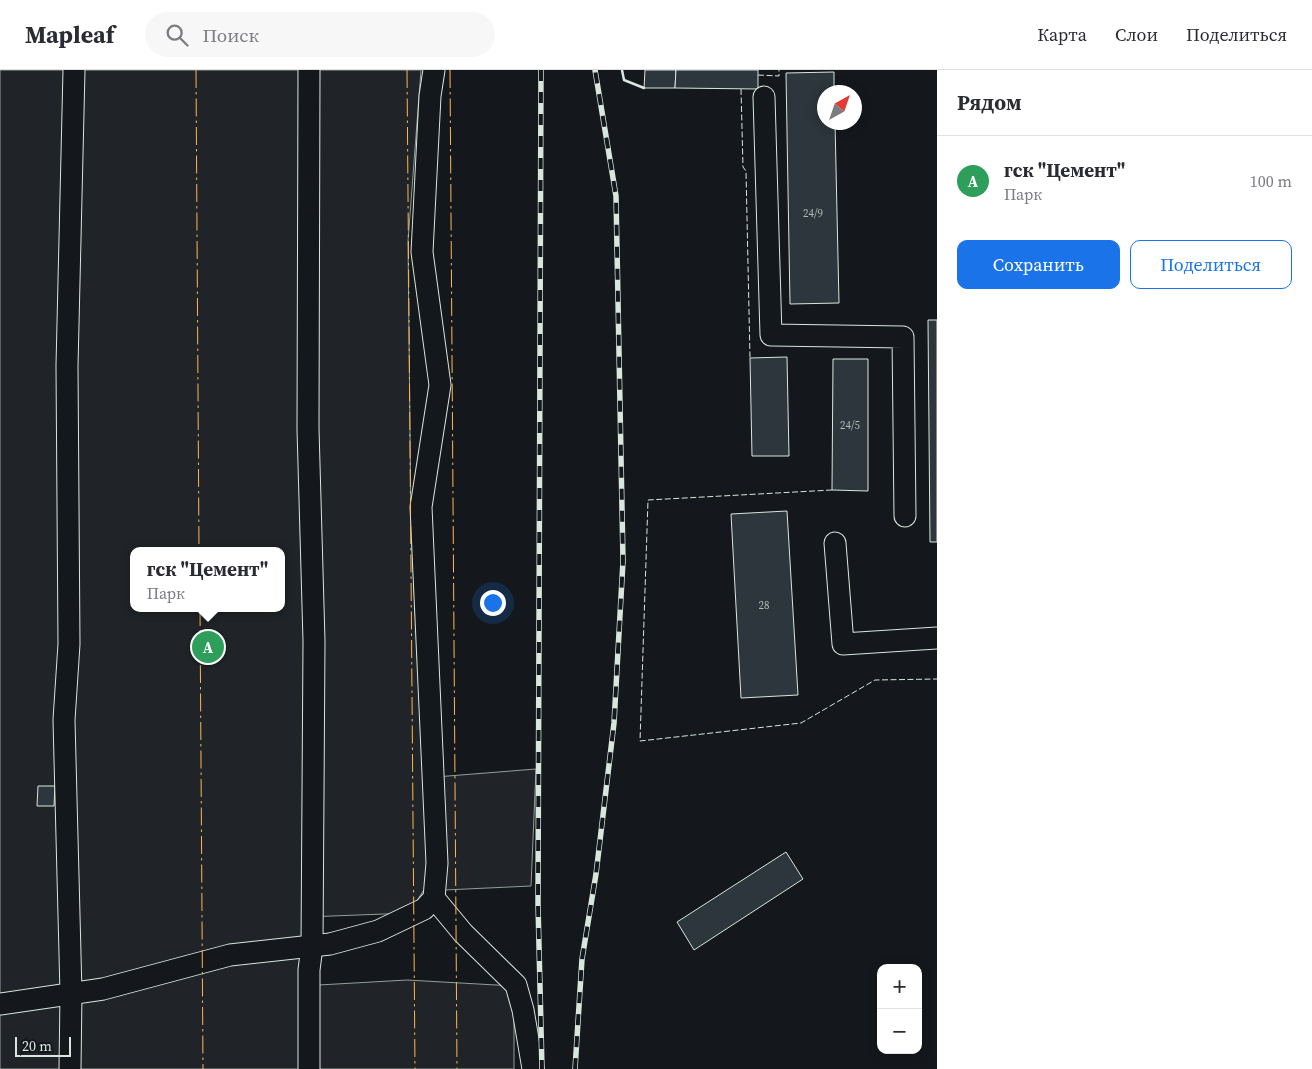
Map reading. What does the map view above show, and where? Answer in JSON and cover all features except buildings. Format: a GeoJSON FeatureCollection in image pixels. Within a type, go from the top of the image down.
{"type":"FeatureCollection","features":[{"type":"Feature","properties":{"kind":"lane"},"geometry":{"type":"LineString","coordinates":[[70,1069],[71,993],[64,720],[69,644],[67,366],[74,70]]}},
{"type":"Feature","properties":{"kind":"lane"},"geometry":{"type":"LineString","coordinates":[[309,70],[308,428],[314,641],[312,946],[309,970],[309,1069]]}},
{"type":"Feature","properties":{"kind":"lane"},"geometry":{"type":"LineString","coordinates":[[0,1004],[103,989],[230,955],[330,944],[378,931],[424,910],[434,898],[437,863],[421,507],[440,385],[422,252],[430,96],[434,70]]}},
{"type":"Feature","properties":{"kind":"lane"},"geometry":{"type":"LineString","coordinates":[[764,97],[772,334],[903,336],[905,516]]}},
{"type":"Feature","properties":{"kind":"lane"},"geometry":{"type":"LineString","coordinates":[[835,543],[843,644],[937,638]]}},
{"type":"Feature","properties":{"kind":"lane"},"geometry":{"type":"LineString","coordinates":[[434,898],[463,933],[516,984],[523,1010],[533,1069]]}},
{"type":"Feature","properties":{"kind":"shaded area"},"geometry":{"type":"Polygon","coordinates":[[[0,70],[421,70],[408,241],[411,525],[423,778],[536,769],[531,886],[423,891],[410,913],[306,917],[301,986],[407,980],[514,986],[514,1069],[0,1069],[0,70]]]}},
{"type":"Feature","properties":{"kind":"railway"},"geometry":{"type":"LineString","coordinates":[[541,70],[538,904],[542,1069]]}},
{"type":"Feature","properties":{"kind":"railway"},"geometry":{"type":"LineString","coordinates":[[575,1069],[582,959],[596,874],[614,723],[623,561],[616,196],[595,70]]}},
{"type":"Feature","properties":{"kind":"fence"},"geometry":{"type":"LineString","coordinates":[[758,75],[779,76],[779,70]]}},
{"type":"Feature","properties":{"kind":"fence"},"geometry":{"type":"LineString","coordinates":[[741,89],[743,167],[746,171],[750,358]]}},
{"type":"Feature","properties":{"kind":"fence"},"geometry":{"type":"LineString","coordinates":[[832,490],[648,500],[640,741],[801,723],[875,680],[937,679]]}},
{"type":"Feature","properties":{"kind":"wall"},"geometry":{"type":"LineString","coordinates":[[622,70],[624,80],[644,88]]}},
{"type":"Feature","properties":{"kind":"power"},"geometry":{"type":"LineString","coordinates":[[196,70],[199,547]]}},
{"type":"Feature","properties":{"kind":"power"},"geometry":{"type":"LineString","coordinates":[[407,70],[415,1069]]}},
{"type":"Feature","properties":{"kind":"power"},"geometry":{"type":"LineString","coordinates":[[450,70],[457,1069]]}},
{"type":"Feature","properties":{"kind":"power"},"geometry":{"type":"LineString","coordinates":[[200,612],[203,1069]]}},
{"type":"Feature","properties":{"kind":"place","name":"гск \"Цемент\""},"geometry":{"type":"Point","coordinates":[208,647]}}]}
